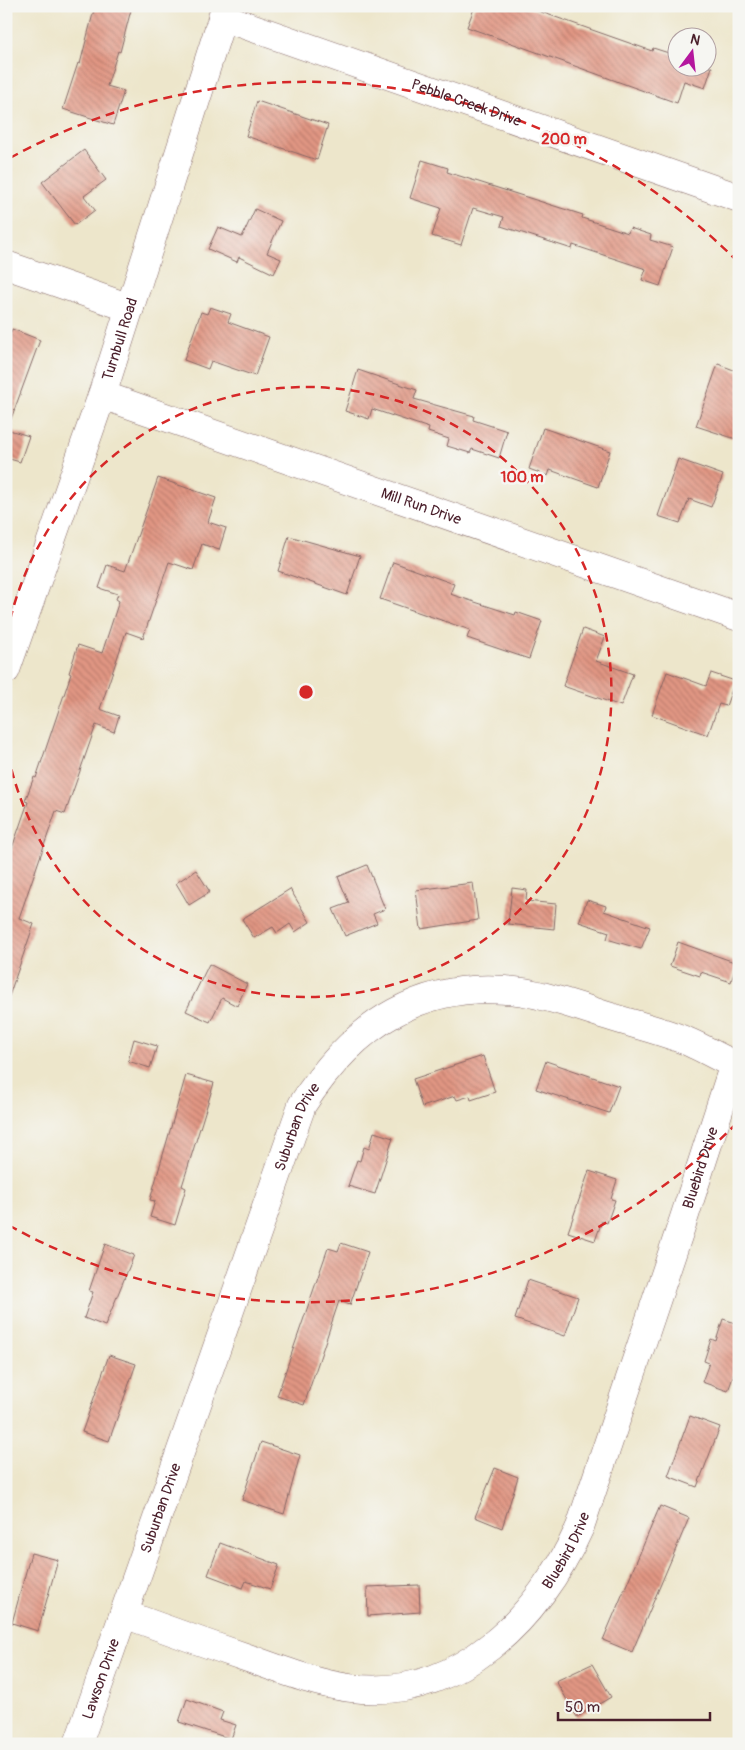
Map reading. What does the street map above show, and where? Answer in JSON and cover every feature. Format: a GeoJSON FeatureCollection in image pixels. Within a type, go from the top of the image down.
{"type":"FeatureCollection","features":[{"type":"Feature","properties":{"kind":"street","name":"Pebble Creek Drive"},"geometry":{"type":"LineString","coordinates":[[224,12],[739,198]]}},
{"type":"Feature","properties":{"kind":"street","name":"Turnbull Road"},"geometry":{"type":"LineString","coordinates":[[6,670],[102,395],[224,12]]}},
{"type":"Feature","properties":{"kind":"street"},"geometry":{"type":"LineString","coordinates":[[6,265],[130,308]]}},
{"type":"Feature","properties":{"kind":"street","name":"Mill Run Drive"},"geometry":{"type":"LineString","coordinates":[[102,395],[739,617]]}},
{"type":"Feature","properties":{"kind":"street","name":"Suburban Drive"},"geometry":{"type":"LineString","coordinates":[[124,1614],[302,1105],[320,1077],[345,1048],[371,1026],[401,1008],[431,997],[492,990],[523,992],[551,998],[692,1043],[736,1065]]}},
{"type":"Feature","properties":{"kind":"street","name":"Bluebird Drive"},"geometry":{"type":"LineString","coordinates":[[124,1614],[303,1678],[351,1688],[382,1690],[416,1684],[455,1670],[488,1650],[512,1630],[553,1578],[580,1527],[736,1065]]}},
{"type":"Feature","properties":{"kind":"street","name":"Lawson Drive"},"geometry":{"type":"LineString","coordinates":[[78,1744],[124,1614]]}},
{"type":"Feature","properties":{"kind":"building"},"geometry":{"type":"Polygon","coordinates":[[[95,6],[132,6],[120,52],[118,51],[107,86],[124,91],[113,125],[63,109],[78,63],[80,64],[95,6]]]}},
{"type":"Feature","properties":{"kind":"building"},"geometry":{"type":"Polygon","coordinates":[[[475,6],[524,6],[652,51],[653,48],[668,53],[668,78],[708,78],[705,88],[684,81],[677,103],[467,27],[475,6]]]}},
{"type":"Feature","properties":{"kind":"building"},"geometry":{"type":"Polygon","coordinates":[[[257,101],[328,125],[317,160],[246,136],[257,101]]]}},
{"type":"Feature","properties":{"kind":"building"},"geometry":{"type":"Polygon","coordinates":[[[84,150],[106,180],[84,196],[95,210],[75,225],[42,182],[84,150]]]}},
{"type":"Feature","properties":{"kind":"building"},"geometry":{"type":"Polygon","coordinates":[[[422,160],[448,168],[447,172],[583,215],[582,218],[628,233],[630,228],[651,235],[650,240],[673,247],[660,286],[642,280],[646,269],[573,245],[572,249],[501,226],[504,217],[473,208],[461,245],[432,236],[441,208],[410,198],[422,160]]]}},
{"type":"Feature","properties":{"kind":"building"},"geometry":{"type":"Polygon","coordinates":[[[255,209],[281,221],[267,253],[281,259],[274,274],[239,257],[237,262],[208,249],[218,227],[242,237],[255,209]]]}},
{"type":"Feature","properties":{"kind":"building"},"geometry":{"type":"Polygon","coordinates":[[[210,307],[231,314],[228,322],[269,337],[255,376],[211,361],[208,369],[184,360],[201,312],[207,314],[210,307]]]}},
{"type":"Feature","properties":{"kind":"building"},"geometry":{"type":"Polygon","coordinates":[[[12,329],[40,340],[8,427],[6,344],[12,329]]]}},
{"type":"Feature","properties":{"kind":"building"},"geometry":{"type":"Polygon","coordinates":[[[718,364],[739,372],[739,440],[696,426],[718,364]]]}},
{"type":"Feature","properties":{"kind":"building"},"geometry":{"type":"Polygon","coordinates":[[[358,370],[417,390],[414,399],[474,416],[473,420],[507,431],[499,458],[472,449],[470,453],[447,446],[449,439],[428,432],[429,428],[372,409],[369,419],[345,411],[358,370]]]}},
{"type":"Feature","properties":{"kind":"building"},"geometry":{"type":"Polygon","coordinates":[[[543,428],[610,451],[598,487],[550,470],[548,476],[529,469],[543,428]]]}},
{"type":"Feature","properties":{"kind":"building"},"geometry":{"type":"Polygon","coordinates":[[[6,429],[29,436],[20,462],[6,458],[6,429]]]}},
{"type":"Feature","properties":{"kind":"building"},"geometry":{"type":"Polygon","coordinates":[[[678,459],[723,475],[711,507],[689,499],[680,523],[658,516],[678,459]]]}},
{"type":"Feature","properties":{"kind":"building"},"geometry":{"type":"Polygon","coordinates":[[[158,478],[216,498],[208,522],[226,528],[219,550],[202,544],[193,570],[169,562],[143,638],[126,632],[100,709],[119,716],[114,732],[96,725],[65,814],[56,811],[19,918],[34,924],[9,996],[6,996],[6,853],[10,854],[28,802],[25,801],[34,777],[36,778],[71,674],[69,673],[78,645],[102,653],[119,601],[116,599],[118,594],[99,588],[107,565],[125,571],[158,478]]]}},
{"type":"Feature","properties":{"kind":"building"},"geometry":{"type":"Polygon","coordinates":[[[289,536],[360,556],[347,595],[278,571],[289,536]]]}},
{"type":"Feature","properties":{"kind":"building"},"geometry":{"type":"Polygon","coordinates":[[[393,562],[454,584],[450,594],[515,615],[516,612],[542,621],[529,659],[467,638],[470,630],[380,599],[393,562]]]}},
{"type":"Feature","properties":{"kind":"building"},"geometry":{"type":"Polygon","coordinates":[[[583,629],[605,637],[596,661],[633,674],[621,706],[563,686],[583,629]]]}},
{"type":"Feature","properties":{"kind":"building"},"geometry":{"type":"Polygon","coordinates":[[[667,672],[706,686],[711,673],[735,681],[726,706],[719,704],[708,735],[652,715],[667,672]]]}},
{"type":"Feature","properties":{"kind":"building"},"geometry":{"type":"Polygon","coordinates":[[[367,865],[385,909],[373,914],[377,923],[345,936],[333,909],[349,903],[338,877],[367,865]]]}},
{"type":"Feature","properties":{"kind":"building"},"geometry":{"type":"Polygon","coordinates":[[[196,870],[210,892],[189,905],[176,883],[196,870]]]}},
{"type":"Feature","properties":{"kind":"building"},"geometry":{"type":"Polygon","coordinates":[[[473,883],[478,920],[421,929],[416,890],[473,883]]]}},
{"type":"Feature","properties":{"kind":"building"},"geometry":{"type":"Polygon","coordinates":[[[512,888],[527,890],[526,901],[556,904],[554,929],[508,924],[512,888]]]}},
{"type":"Feature","properties":{"kind":"building"},"geometry":{"type":"Polygon","coordinates":[[[290,889],[310,922],[295,932],[290,924],[277,933],[273,927],[254,938],[242,919],[290,889]]]}},
{"type":"Feature","properties":{"kind":"building"},"geometry":{"type":"Polygon","coordinates":[[[587,900],[606,906],[604,911],[650,927],[641,949],[607,939],[609,932],[579,922],[587,900]]]}},
{"type":"Feature","properties":{"kind":"building"},"geometry":{"type":"Polygon","coordinates":[[[678,942],[737,963],[731,982],[701,972],[700,976],[670,966],[678,942]]]}},
{"type":"Feature","properties":{"kind":"building"},"geometry":{"type":"Polygon","coordinates":[[[209,964],[247,984],[237,1006],[222,998],[210,1022],[186,1011],[209,964]]]}},
{"type":"Feature","properties":{"kind":"building"},"geometry":{"type":"Polygon","coordinates":[[[134,1039],[157,1046],[150,1068],[128,1061],[134,1039]]]}},
{"type":"Feature","properties":{"kind":"building"},"geometry":{"type":"Polygon","coordinates":[[[483,1056],[495,1092],[471,1100],[470,1096],[457,1100],[455,1096],[422,1107],[413,1079],[483,1056]]]}},
{"type":"Feature","properties":{"kind":"building"},"geometry":{"type":"Polygon","coordinates":[[[546,1061],[619,1086],[609,1113],[536,1089],[546,1061]]]}},
{"type":"Feature","properties":{"kind":"building"},"geometry":{"type":"Polygon","coordinates":[[[186,1075],[214,1083],[182,1186],[186,1188],[175,1225],[150,1217],[155,1201],[150,1200],[186,1075]]]}},
{"type":"Feature","properties":{"kind":"building"},"geometry":{"type":"Polygon","coordinates":[[[374,1132],[393,1138],[375,1194],[348,1186],[357,1160],[360,1161],[364,1147],[369,1149],[374,1132]]]}},
{"type":"Feature","properties":{"kind":"building"},"geometry":{"type":"Polygon","coordinates":[[[589,1171],[617,1180],[611,1199],[615,1200],[607,1223],[602,1221],[595,1241],[568,1232],[589,1171]]]}},
{"type":"Feature","properties":{"kind":"building"},"geometry":{"type":"Polygon","coordinates":[[[341,1243],[368,1252],[350,1305],[339,1301],[304,1405],[277,1396],[328,1248],[338,1251],[341,1243]]]}},
{"type":"Feature","properties":{"kind":"building"},"geometry":{"type":"Polygon","coordinates":[[[105,1244],[134,1255],[105,1326],[84,1318],[93,1292],[89,1291],[105,1244]]]}},
{"type":"Feature","properties":{"kind":"building"},"geometry":{"type":"Polygon","coordinates":[[[528,1280],[578,1297],[565,1336],[515,1319],[528,1280]]]}},
{"type":"Feature","properties":{"kind":"building"},"geometry":{"type":"Polygon","coordinates":[[[723,1319],[739,1324],[739,1360],[728,1391],[702,1382],[709,1363],[704,1361],[711,1339],[716,1341],[723,1319]]]}},
{"type":"Feature","properties":{"kind":"building"},"geometry":{"type":"Polygon","coordinates":[[[109,1355],[136,1364],[109,1441],[82,1432],[109,1355]]]}},
{"type":"Feature","properties":{"kind":"building"},"geometry":{"type":"Polygon","coordinates":[[[690,1416],[720,1427],[697,1487],[668,1476],[690,1416]]]}},
{"type":"Feature","properties":{"kind":"building"},"geometry":{"type":"Polygon","coordinates":[[[261,1442],[300,1455],[284,1514],[242,1500],[261,1442]]]}},
{"type":"Feature","properties":{"kind":"building"},"geometry":{"type":"Polygon","coordinates":[[[495,1468],[518,1477],[502,1528],[475,1517],[495,1468]]]}},
{"type":"Feature","properties":{"kind":"building"},"geometry":{"type":"Polygon","coordinates":[[[660,1506],[689,1518],[632,1652],[603,1640],[660,1506]]]}},
{"type":"Feature","properties":{"kind":"building"},"geometry":{"type":"Polygon","coordinates":[[[220,1543],[279,1565],[270,1589],[246,1581],[243,1588],[208,1575],[220,1543]]]}},
{"type":"Feature","properties":{"kind":"building"},"geometry":{"type":"Polygon","coordinates":[[[31,1553],[58,1560],[38,1631],[12,1623],[31,1553]]]}},
{"type":"Feature","properties":{"kind":"building"},"geometry":{"type":"Polygon","coordinates":[[[419,1585],[420,1612],[368,1616],[367,1587],[419,1585]]]}},
{"type":"Feature","properties":{"kind":"building"},"geometry":{"type":"Polygon","coordinates":[[[592,1664],[611,1697],[577,1717],[556,1681],[592,1664]]]}},
{"type":"Feature","properties":{"kind":"building"},"geometry":{"type":"Polygon","coordinates":[[[187,1699],[223,1712],[220,1720],[236,1725],[231,1739],[179,1722],[187,1699]]]}}]}
